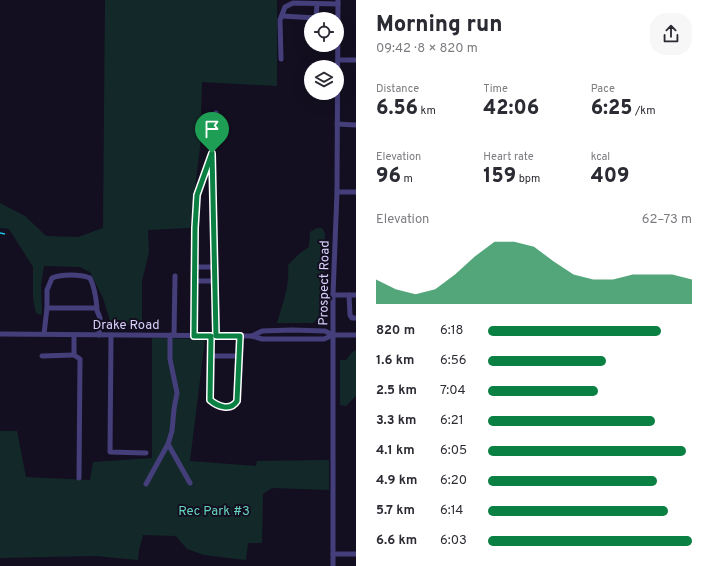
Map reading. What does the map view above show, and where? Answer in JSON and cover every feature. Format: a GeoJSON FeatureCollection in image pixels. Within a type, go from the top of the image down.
{"type":"FeatureCollection","features":[{"type":"Feature","properties":{"kind":"street"},"geometry":{"type":"LineString","coordinates":[[281,59],[280,20],[285,8],[293,3],[317,4],[338,2]]}},
{"type":"Feature","properties":{"kind":"street","name":"Prospect Road"},"geometry":{"type":"LineString","coordinates":[[338,2],[338,60]]}},
{"type":"Feature","properties":{"kind":"street"},"geometry":{"type":"LineString","coordinates":[[282,16],[316,18],[317,4]]}},
{"type":"Feature","properties":{"kind":"street"},"geometry":{"type":"LineString","coordinates":[[344,60],[356,60]]}},
{"type":"Feature","properties":{"kind":"street","name":"Prospect Road"},"geometry":{"type":"LineString","coordinates":[[333,566],[333,295],[337,192],[337,100]]}},
{"type":"Feature","properties":{"kind":"street"},"geometry":{"type":"LineString","coordinates":[[216,113],[212,153],[216,281],[214,336],[211,356],[210,400],[214,404],[221,407],[233,406],[237,401],[240,336]]}},
{"type":"Feature","properties":{"kind":"street"},"geometry":{"type":"LineString","coordinates":[[337,124],[356,125]]}},
{"type":"Feature","properties":{"kind":"street"},"geometry":{"type":"LineString","coordinates":[[194,336],[197,195],[212,153]]}},
{"type":"Feature","properties":{"kind":"street"},"geometry":{"type":"LineString","coordinates":[[337,192],[356,192]]}},
{"type":"Feature","properties":{"kind":"street"},"geometry":{"type":"LineString","coordinates":[[195,267],[211,267],[216,272]]}},
{"type":"Feature","properties":{"kind":"street"},"geometry":{"type":"LineString","coordinates":[[44,334],[47,308],[47,290],[52,278],[58,276],[85,276],[90,278],[96,292],[97,308],[100,318],[99,335]]}},
{"type":"Feature","properties":{"kind":"street"},"geometry":{"type":"LineString","coordinates":[[146,484],[168,444],[172,431],[177,393],[170,359],[175,276]]}},
{"type":"Feature","properties":{"kind":"street"},"geometry":{"type":"LineString","coordinates":[[194,281],[216,281]]}},
{"type":"Feature","properties":{"kind":"street"},"geometry":{"type":"LineString","coordinates":[[333,295],[356,295]]}},
{"type":"Feature","properties":{"kind":"street"},"geometry":{"type":"LineString","coordinates":[[349,295],[350,315],[352,318],[356,318]]}},
{"type":"Feature","properties":{"kind":"street"},"geometry":{"type":"LineString","coordinates":[[47,308],[97,308]]}},
{"type":"Feature","properties":{"kind":"street","name":"Drake Road"},"geometry":{"type":"LineString","coordinates":[[252,336],[262,331],[292,330],[325,331],[333,335]]}},
{"type":"Feature","properties":{"kind":"street","name":"Drake Road"},"geometry":{"type":"LineString","coordinates":[[0,334],[252,336],[262,339],[291,340],[324,339],[333,335],[356,335]]}},
{"type":"Feature","properties":{"kind":"street"},"geometry":{"type":"LineString","coordinates":[[74,334],[74,355]]}},
{"type":"Feature","properties":{"kind":"street"},"geometry":{"type":"LineString","coordinates":[[111,335],[110,452],[146,453]]}},
{"type":"Feature","properties":{"kind":"street"},"geometry":{"type":"LineString","coordinates":[[42,356],[74,355],[80,359],[79,478]]}},
{"type":"Feature","properties":{"kind":"street"},"geometry":{"type":"LineString","coordinates":[[211,356],[239,356]]}},
{"type":"Feature","properties":{"kind":"street"},"geometry":{"type":"LineString","coordinates":[[168,444],[190,483]]}},
{"type":"Feature","properties":{"kind":"street"},"geometry":{"type":"LineString","coordinates":[[333,554],[356,554]]}},
{"type":"Feature","properties":{"kind":"green space"},"geometry":{"type":"Polygon","coordinates":[[[105,0],[277,0],[277,86],[202,82],[200,147],[190,228],[148,230],[149,252],[142,281],[142,327],[111,324],[103,298],[90,272],[80,267],[44,266],[41,285],[42,313],[41,315],[36,313],[33,299],[33,267],[9,229],[0,228],[0,203],[25,216],[46,236],[78,237],[103,228],[105,0]]]}},
{"type":"Feature","properties":{"kind":"green space"},"geometry":{"type":"Polygon","coordinates":[[[317,228],[322,228],[325,233],[324,312],[313,323],[277,323],[287,287],[288,265],[309,247],[310,232],[317,228]]]}},
{"type":"Feature","properties":{"kind":"green space","name":"Rec Park #3"},"geometry":{"type":"Polygon","coordinates":[[[152,338],[205,339],[190,461],[256,466],[257,461],[329,460],[329,490],[272,488],[263,494],[262,543],[248,543],[246,560],[204,555],[187,549],[176,536],[143,535],[138,560],[95,556],[0,558],[0,431],[17,431],[26,477],[90,480],[93,462],[152,458],[152,338]]]}},
{"type":"Feature","properties":{"kind":"green space"},"geometry":{"type":"Polygon","coordinates":[[[356,350],[356,396],[346,406],[340,405],[340,360],[346,360],[352,352],[356,350]]]}},
{"type":"Feature","properties":{"kind":"railway"},"geometry":{"type":"LineString","coordinates":[[0,233],[5,234]]}},
{"type":"Feature","properties":{"kind":"route"},"geometry":{"type":"LineString","coordinates":[[212,153],[213,220],[216,272],[216,336],[240,336],[237,401],[233,406],[228,407],[221,407],[214,404],[210,400],[211,336],[194,336],[195,228],[197,195],[212,153]]}}]}
